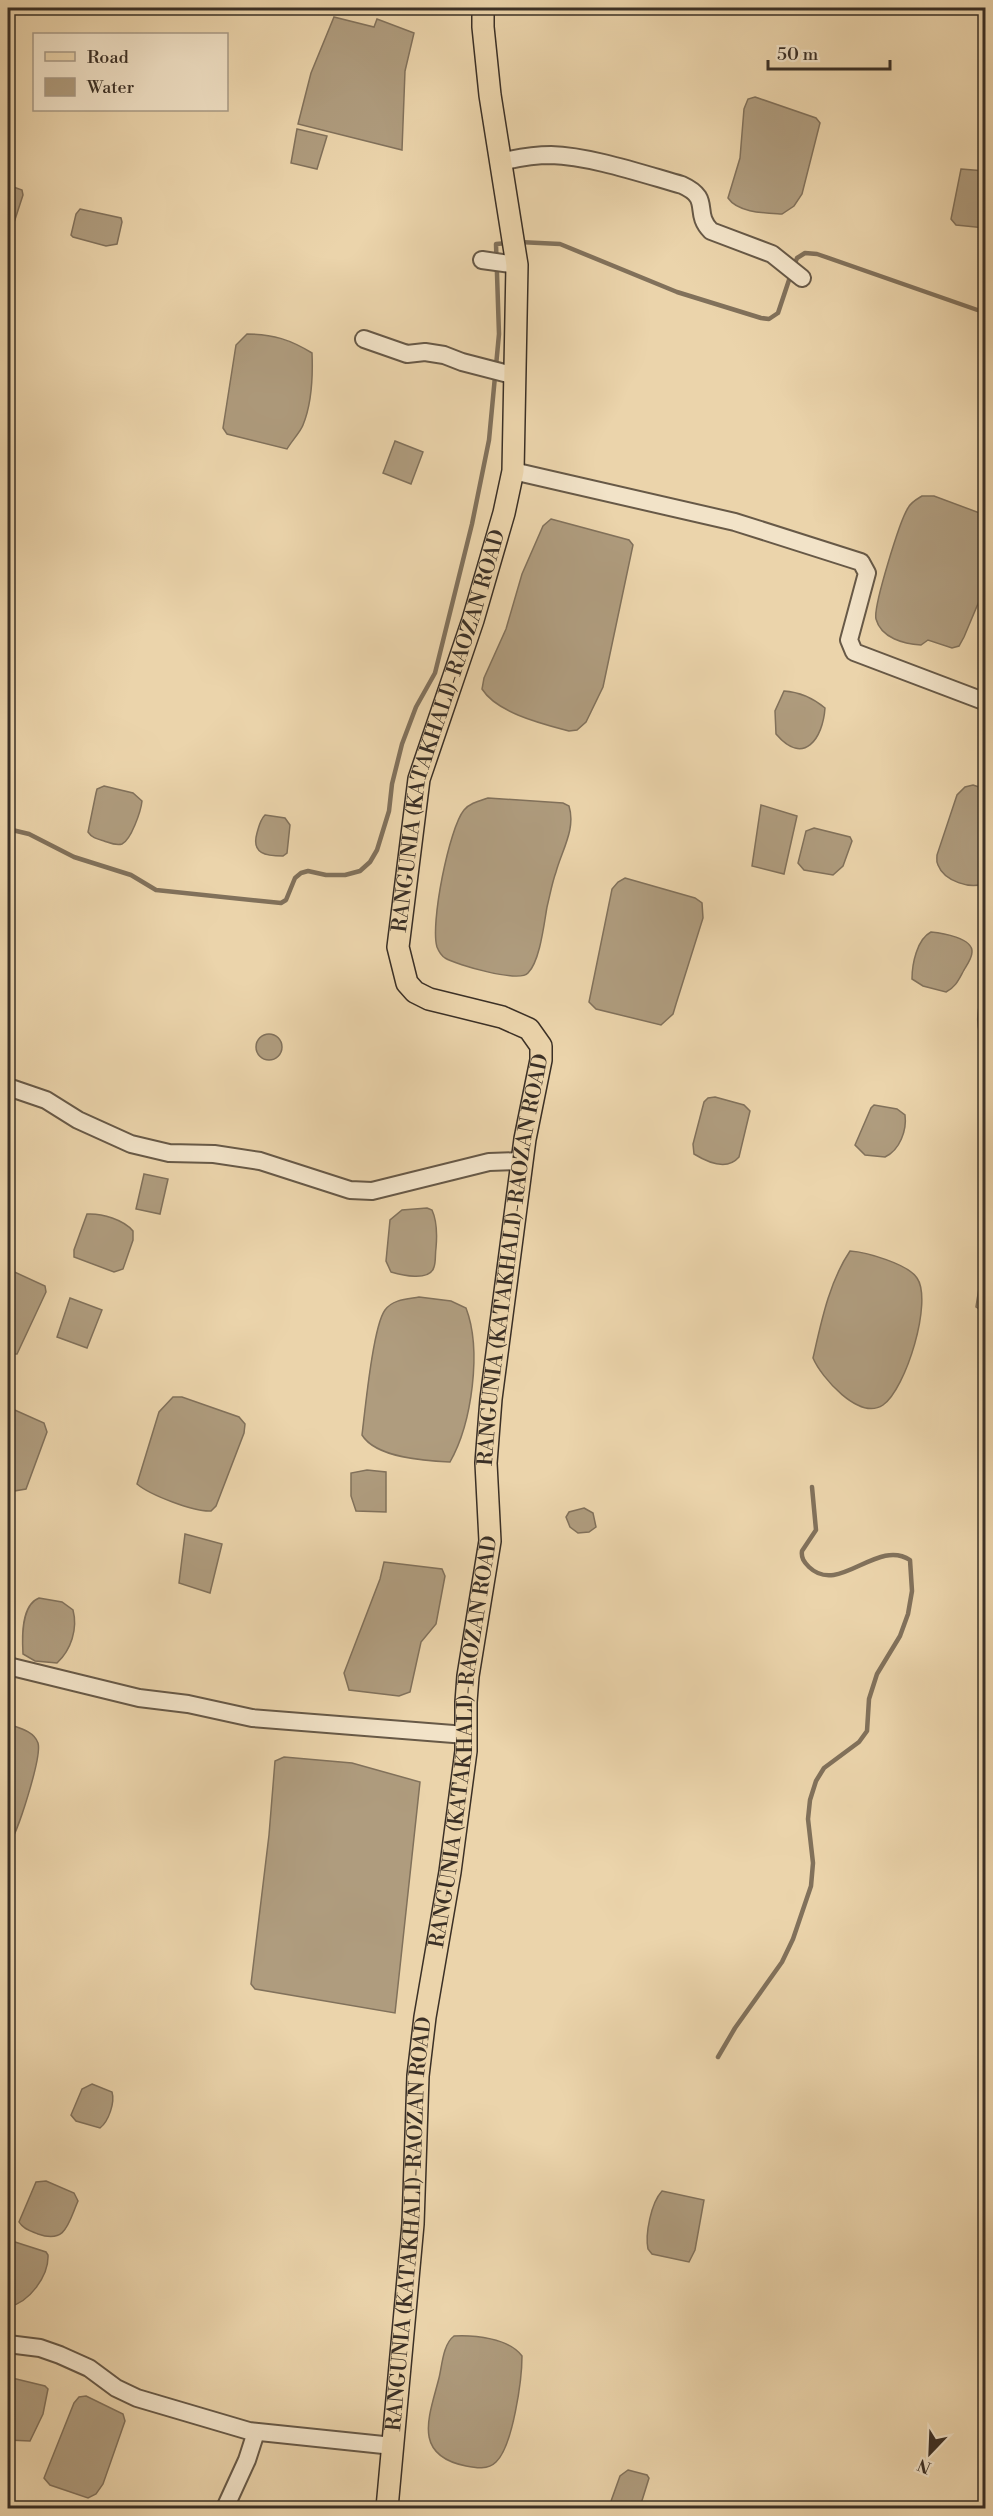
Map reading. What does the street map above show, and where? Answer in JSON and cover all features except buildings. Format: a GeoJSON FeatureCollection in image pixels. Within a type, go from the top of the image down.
{"type":"FeatureCollection","features":[{"type":"Feature","properties":{"kind":"main road","name":"RANGUNIA (KATAKHALI)-RAOZAN ROAD"},"geometry":{"type":"LineString","coordinates":[[387,2508],[413,2224],[420,2064],[433,1963],[450,1872],[466,1751],[468,1676],[490,1541],[486,1463],[491,1399],[522,1161],[541,1060],[541,1047],[534,1034],[502,1017],[429,999],[415,992],[407,983],[398,947],[419,779],[473,620],[504,513],[513,471],[511,375],[503,262],[511,228],[490,95],[483,8]]}},
{"type":"Feature","properties":{"kind":"street"},"geometry":{"type":"LineString","coordinates":[[500,162],[526,156],[551,155],[577,158],[682,185],[700,196],[704,224],[711,231],[772,254],[802,278]]}},
{"type":"Feature","properties":{"kind":"street"},"geometry":{"type":"LineString","coordinates":[[364,339],[407,354],[425,352],[444,355],[511,375]]}},
{"type":"Feature","properties":{"kind":"street"},"geometry":{"type":"LineString","coordinates":[[513,471],[735,522],[861,562],[867,573],[849,640],[854,652],[986,702]]}},
{"type":"Feature","properties":{"kind":"street"},"geometry":{"type":"LineString","coordinates":[[8,1087],[46,1100],[78,1120],[131,1144],[169,1153],[214,1154],[260,1161],[350,1190],[372,1191],[489,1162],[522,1161]]}},
{"type":"Feature","properties":{"kind":"street"},"geometry":{"type":"LineString","coordinates":[[8,1666],[140,1698],[188,1704],[252,1718],[466,1736]]}},
{"type":"Feature","properties":{"kind":"street"},"geometry":{"type":"LineString","coordinates":[[8,2344],[40,2348],[60,2355],[89,2368],[116,2388],[137,2398],[256,2432],[393,2446]]}},
{"type":"Feature","properties":{"kind":"street"},"geometry":{"type":"LineString","coordinates":[[225,2508],[247,2460],[256,2432]]}},
{"type":"Feature","properties":{"kind":"water"},"geometry":{"type":"Polygon","coordinates":[[[334,17],[374,27],[377,19],[414,33],[405,71],[402,150],[298,124],[311,73],[334,17]]]}},
{"type":"Feature","properties":{"kind":"water"},"geometry":{"type":"Polygon","coordinates":[[[755,97],[816,118],[820,123],[802,194],[794,206],[782,214],[738,207],[728,198],[740,158],[744,109],[748,99],[755,97]]]}},
{"type":"Feature","properties":{"kind":"water"},"geometry":{"type":"Polygon","coordinates":[[[297,129],[327,136],[317,169],[291,163],[297,129]]]}},
{"type":"Feature","properties":{"kind":"water"},"geometry":{"type":"Polygon","coordinates":[[[961,169],[985,171],[985,228],[956,225],[951,219],[961,169]]]}},
{"type":"Feature","properties":{"kind":"water"},"geometry":{"type":"Polygon","coordinates":[[[8,185],[22,190],[23,195],[8,241],[8,185]]]}},
{"type":"Feature","properties":{"kind":"water"},"geometry":{"type":"Polygon","coordinates":[[[80,209],[121,218],[117,244],[106,246],[73,237],[71,235],[76,214],[80,209]]]}},
{"type":"Feature","properties":{"kind":"water"},"geometry":{"type":"Polygon","coordinates":[[[247,334],[281,339],[312,353],[312,381],[306,417],[287,449],[227,434],[223,428],[236,345],[247,334]]]}},
{"type":"Feature","properties":{"kind":"water"},"geometry":{"type":"Polygon","coordinates":[[[395,441],[423,452],[411,484],[383,473],[395,441]]]}},
{"type":"Feature","properties":{"kind":"water"},"geometry":{"type":"Polygon","coordinates":[[[922,496],[934,496],[985,515],[985,587],[964,637],[959,646],[952,648],[928,640],[921,645],[894,639],[883,631],[876,619],[883,582],[899,529],[909,506],[922,496]]]}},
{"type":"Feature","properties":{"kind":"water"},"geometry":{"type":"Polygon","coordinates":[[[551,519],[629,540],[633,545],[603,687],[586,722],[577,730],[569,731],[509,711],[498,705],[482,689],[484,678],[506,629],[522,574],[543,526],[551,519]]]}},
{"type":"Feature","properties":{"kind":"water"},"geometry":{"type":"Polygon","coordinates":[[[784,691],[806,696],[825,708],[816,738],[810,745],[803,748],[795,748],[786,744],[776,734],[775,711],[784,691]]]}},
{"type":"Feature","properties":{"kind":"water"},"geometry":{"type":"Polygon","coordinates":[[[973,785],[985,789],[985,883],[966,885],[952,880],[941,871],[937,864],[937,855],[957,795],[965,787],[973,785]]]}},
{"type":"Feature","properties":{"kind":"water"},"geometry":{"type":"Polygon","coordinates":[[[104,786],[133,793],[142,801],[132,831],[122,844],[97,839],[88,832],[97,789],[104,786]]]}},
{"type":"Feature","properties":{"kind":"water"},"geometry":{"type":"Polygon","coordinates":[[[488,798],[563,803],[569,806],[571,815],[570,831],[552,885],[536,960],[528,973],[522,976],[488,972],[462,965],[445,958],[437,947],[436,919],[442,877],[452,836],[464,810],[488,798]]]}},
{"type":"Feature","properties":{"kind":"water"},"geometry":{"type":"Polygon","coordinates":[[[761,805],[797,816],[784,874],[752,866],[761,805]]]}},
{"type":"Feature","properties":{"kind":"water"},"geometry":{"type":"Polygon","coordinates":[[[265,815],[285,818],[290,825],[287,853],[283,856],[266,854],[258,850],[256,840],[258,828],[265,815]]]}},
{"type":"Feature","properties":{"kind":"water"},"geometry":{"type":"Polygon","coordinates":[[[814,828],[850,837],[852,841],[843,866],[833,875],[804,870],[798,863],[806,831],[814,828]]]}},
{"type":"Feature","properties":{"kind":"water"},"geometry":{"type":"Polygon","coordinates":[[[625,878],[695,898],[702,903],[703,918],[673,1014],[661,1025],[596,1009],[589,1002],[612,889],[625,878]]]}},
{"type":"Feature","properties":{"kind":"water"},"geometry":{"type":"Polygon","coordinates":[[[931,932],[956,937],[971,947],[972,954],[968,964],[957,982],[946,992],[923,986],[912,979],[914,959],[919,946],[926,935],[931,932]]]}},
{"type":"Feature","properties":{"kind":"water"},"geometry":{"type":"Polygon","coordinates":[[[985,980],[985,1035],[979,1032],[978,1019],[985,980]]]}},
{"type":"Feature","properties":{"kind":"water"},"geometry":{"type":"Polygon","coordinates":[[[269,1034],[278,1038],[282,1047],[278,1056],[269,1060],[260,1056],[256,1047],[260,1038],[269,1034]]]}},
{"type":"Feature","properties":{"kind":"water"},"geometry":{"type":"Polygon","coordinates":[[[715,1097],[744,1105],[750,1111],[739,1157],[729,1164],[717,1164],[694,1154],[693,1144],[704,1102],[708,1098],[715,1097]]]}},
{"type":"Feature","properties":{"kind":"water"},"geometry":{"type":"Polygon","coordinates":[[[874,1105],[897,1109],[905,1115],[905,1127],[901,1139],[895,1150],[885,1157],[865,1155],[855,1145],[874,1105]]]}},
{"type":"Feature","properties":{"kind":"water"},"geometry":{"type":"Polygon","coordinates":[[[144,1174],[168,1179],[160,1214],[136,1209],[144,1174]]]}},
{"type":"Feature","properties":{"kind":"water"},"geometry":{"type":"Polygon","coordinates":[[[427,1208],[432,1210],[435,1219],[434,1267],[427,1275],[421,1276],[391,1272],[386,1261],[390,1220],[402,1210],[427,1208]]]}},
{"type":"Feature","properties":{"kind":"water"},"geometry":{"type":"Polygon","coordinates":[[[87,1214],[112,1218],[133,1231],[133,1240],[123,1269],[114,1272],[74,1257],[74,1250],[87,1214]]]}},
{"type":"Feature","properties":{"kind":"water"},"geometry":{"type":"Polygon","coordinates":[[[985,1250],[986,1313],[976,1307],[985,1250]]]}},
{"type":"Feature","properties":{"kind":"water"},"geometry":{"type":"Polygon","coordinates":[[[850,1251],[876,1256],[905,1268],[917,1278],[921,1289],[922,1305],[919,1324],[908,1364],[892,1396],[883,1405],[873,1408],[863,1407],[842,1395],[824,1376],[813,1358],[831,1289],[850,1251]]]}},
{"type":"Feature","properties":{"kind":"water"},"geometry":{"type":"Polygon","coordinates":[[[8,1269],[45,1286],[46,1292],[17,1354],[8,1354],[8,1269]]]}},
{"type":"Feature","properties":{"kind":"water"},"geometry":{"type":"Polygon","coordinates":[[[419,1297],[451,1301],[466,1308],[471,1325],[474,1365],[469,1407],[458,1446],[450,1462],[402,1457],[378,1449],[362,1435],[370,1369],[381,1319],[388,1306],[401,1300],[419,1297]]]}},
{"type":"Feature","properties":{"kind":"water"},"geometry":{"type":"Polygon","coordinates":[[[70,1298],[102,1310],[87,1348],[57,1337],[70,1298]]]}},
{"type":"Feature","properties":{"kind":"water"},"geometry":{"type":"Polygon","coordinates":[[[173,1397],[182,1397],[239,1417],[245,1424],[244,1433],[216,1506],[211,1511],[194,1509],[172,1502],[137,1484],[159,1412],[173,1397]]]}},
{"type":"Feature","properties":{"kind":"water"},"geometry":{"type":"Polygon","coordinates":[[[8,1407],[44,1423],[47,1432],[26,1489],[8,1492],[8,1407]]]}},
{"type":"Feature","properties":{"kind":"water"},"geometry":{"type":"Polygon","coordinates":[[[367,1470],[386,1472],[386,1512],[356,1511],[351,1496],[351,1473],[367,1470]]]}},
{"type":"Feature","properties":{"kind":"water"},"geometry":{"type":"Polygon","coordinates":[[[584,1508],[593,1513],[596,1527],[589,1532],[578,1533],[570,1527],[566,1517],[569,1512],[584,1508]]]}},
{"type":"Feature","properties":{"kind":"water"},"geometry":{"type":"Polygon","coordinates":[[[185,1534],[222,1544],[210,1593],[179,1583],[185,1534]]]}},
{"type":"Feature","properties":{"kind":"water"},"geometry":{"type":"Polygon","coordinates":[[[384,1562],[442,1569],[445,1576],[436,1624],[421,1642],[410,1692],[399,1696],[349,1690],[344,1673],[380,1579],[384,1562]]]}},
{"type":"Feature","properties":{"kind":"water"},"geometry":{"type":"Polygon","coordinates":[[[39,1598],[62,1602],[73,1610],[75,1624],[70,1646],[57,1663],[35,1661],[23,1654],[26,1614],[33,1602],[39,1598]]]}},
{"type":"Feature","properties":{"kind":"water"},"geometry":{"type":"Polygon","coordinates":[[[8,1724],[26,1730],[33,1736],[38,1743],[38,1751],[23,1813],[8,1845],[8,1724]]]}},
{"type":"Feature","properties":{"kind":"water"},"geometry":{"type":"Polygon","coordinates":[[[284,1757],[352,1763],[420,1782],[395,2013],[255,1989],[251,1984],[269,1835],[275,1761],[284,1757]]]}},
{"type":"Feature","properties":{"kind":"water"},"geometry":{"type":"Polygon","coordinates":[[[92,2084],[112,2092],[113,2101],[110,2111],[100,2128],[76,2121],[71,2115],[82,2089],[92,2084]]]}},
{"type":"Feature","properties":{"kind":"water"},"geometry":{"type":"Polygon","coordinates":[[[46,2181],[74,2193],[78,2201],[65,2230],[55,2236],[38,2234],[25,2228],[19,2222],[36,2182],[46,2181]]]}},
{"type":"Feature","properties":{"kind":"water"},"geometry":{"type":"Polygon","coordinates":[[[662,2191],[704,2200],[695,2250],[689,2262],[652,2254],[648,2249],[647,2235],[650,2219],[662,2191]]]}},
{"type":"Feature","properties":{"kind":"water"},"geometry":{"type":"Polygon","coordinates":[[[15,2242],[46,2252],[48,2255],[45,2271],[36,2287],[23,2300],[8,2307],[8,2248],[15,2242]]]}},
{"type":"Feature","properties":{"kind":"water"},"geometry":{"type":"Polygon","coordinates":[[[454,2336],[481,2337],[500,2341],[522,2356],[512,2427],[502,2454],[493,2465],[486,2467],[470,2467],[449,2461],[431,2444],[428,2432],[431,2407],[445,2350],[454,2336]]]}},
{"type":"Feature","properties":{"kind":"water"},"geometry":{"type":"Polygon","coordinates":[[[8,2377],[45,2386],[48,2389],[43,2414],[30,2441],[8,2440],[8,2377]]]}},
{"type":"Feature","properties":{"kind":"water"},"geometry":{"type":"Polygon","coordinates":[[[86,2396],[123,2414],[125,2421],[103,2484],[96,2494],[88,2498],[50,2485],[44,2478],[74,2403],[79,2397],[86,2396]]]}},
{"type":"Feature","properties":{"kind":"water"},"geometry":{"type":"Polygon","coordinates":[[[628,2470],[647,2475],[649,2478],[640,2507],[612,2508],[610,2504],[620,2476],[628,2470]]]}},
{"type":"Feature","properties":{"kind":"waterway"},"geometry":{"type":"LineString","coordinates":[[519,242],[560,244],[677,292],[769,319],[778,313],[791,274]]}},
{"type":"Feature","properties":{"kind":"waterway"},"geometry":{"type":"LineString","coordinates":[[8,829],[29,834],[74,857],[131,875],[156,890],[281,903],[286,900],[295,878],[301,873],[308,871],[326,875],[345,875],[360,871],[370,862],[377,850],[389,811],[392,784],[402,744],[416,707],[435,673],[472,524],[489,440],[499,334],[496,244],[508,243]]}},
{"type":"Feature","properties":{"kind":"waterway"},"geometry":{"type":"LineString","coordinates":[[794,266],[797,258],[805,253],[817,254],[986,313]]}},
{"type":"Feature","properties":{"kind":"waterway"},"geometry":{"type":"LineString","coordinates":[[718,2057],[735,2028],[782,1962],[793,1939],[811,1886],[813,1863],[808,1819],[810,1800],[816,1781],[824,1768],[859,1742],[867,1731],[869,1699],[877,1674],[900,1636],[908,1614],[912,1591],[910,1560],[897,1555],[871,1560],[833,1575],[821,1574],[804,1562],[802,1551],[816,1530],[812,1487]]}}]}
